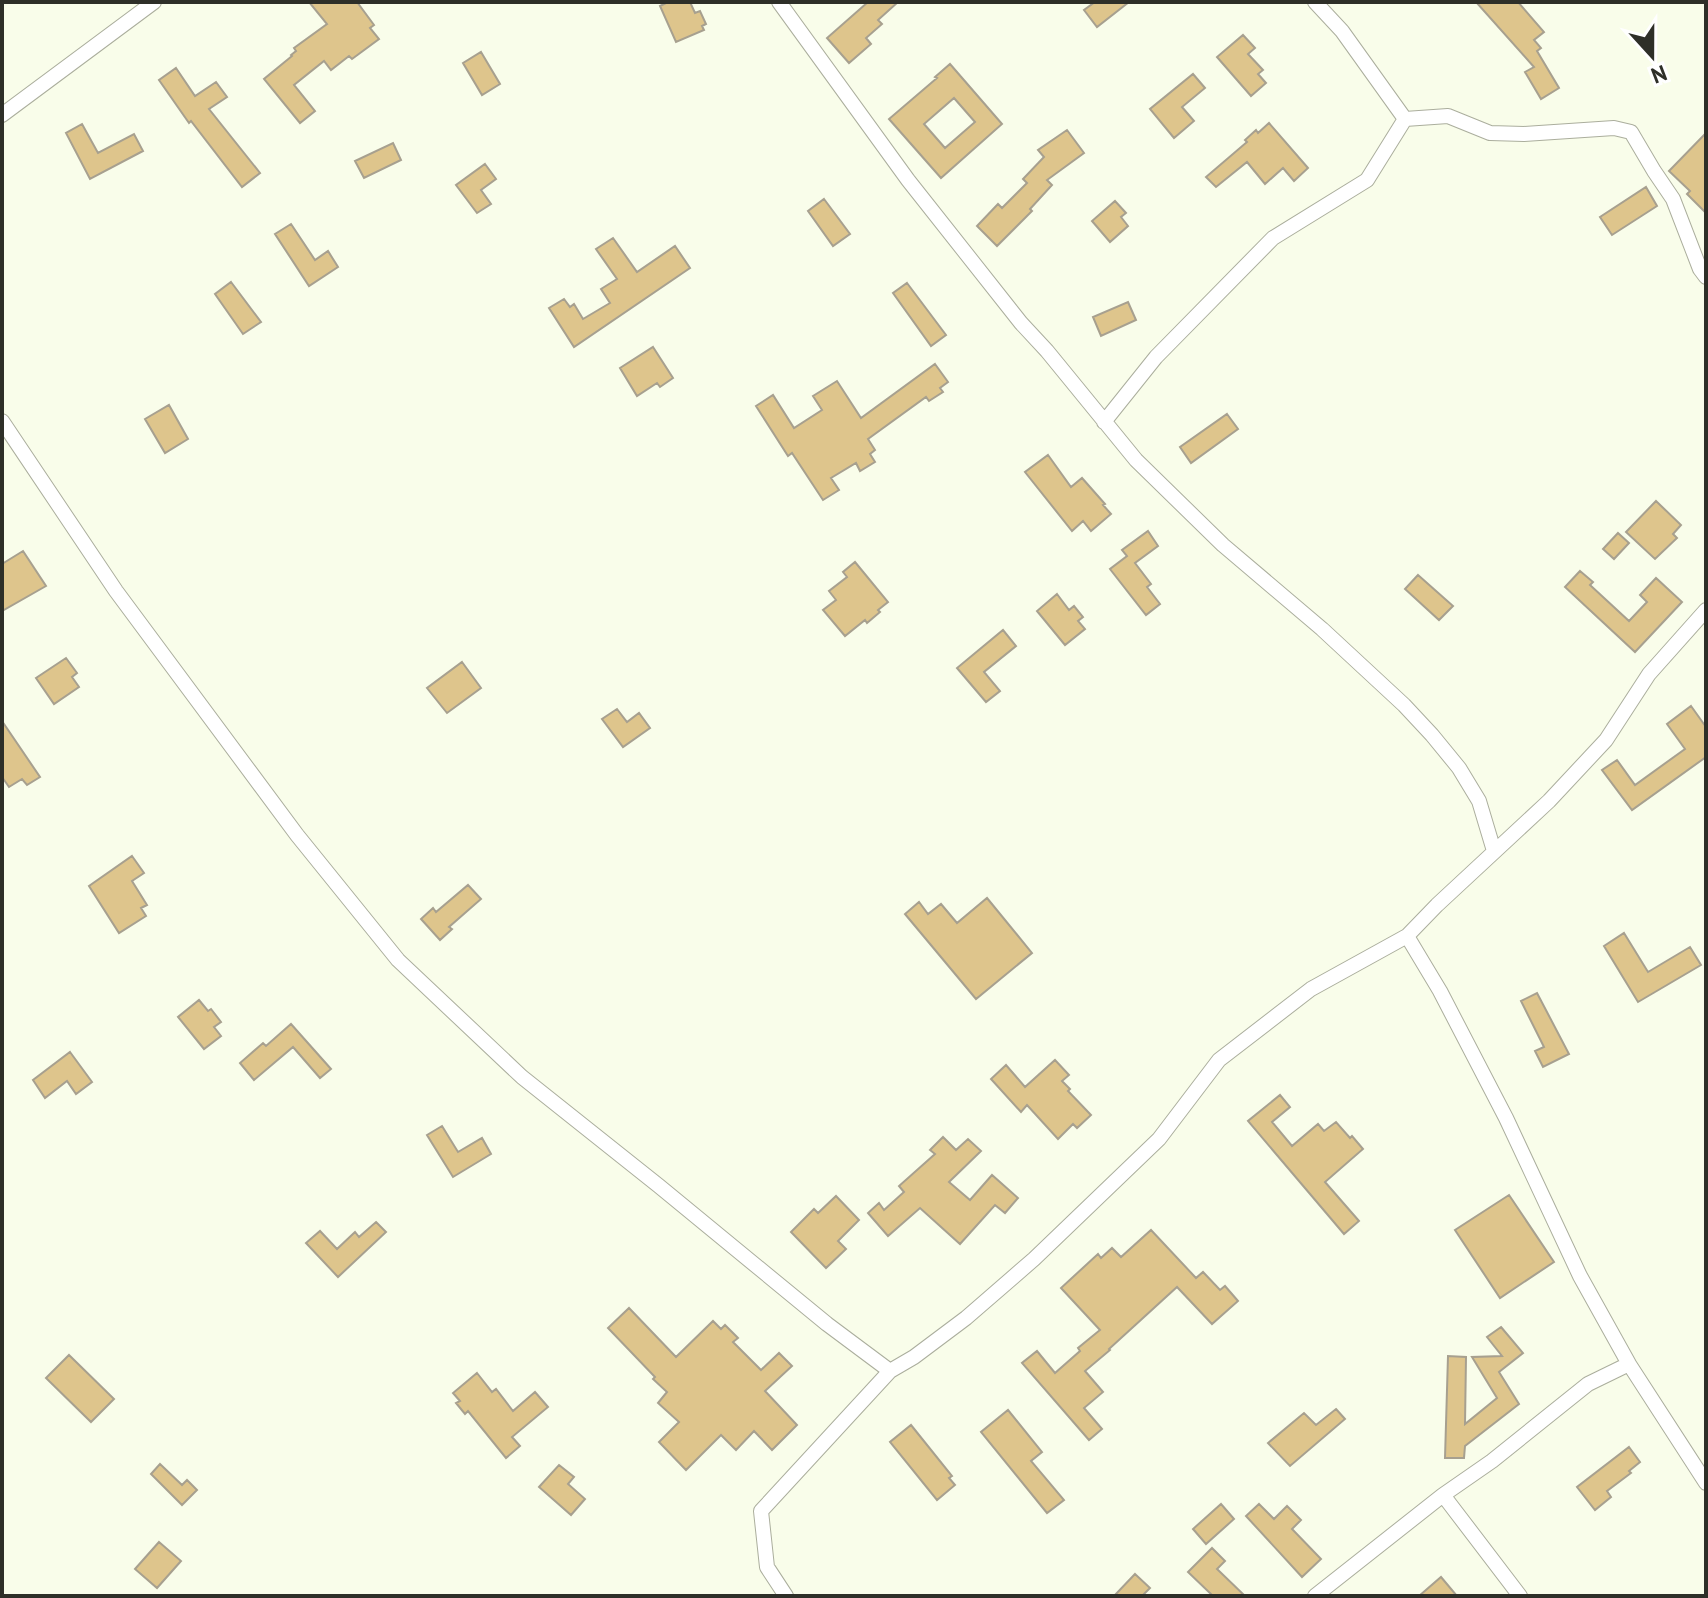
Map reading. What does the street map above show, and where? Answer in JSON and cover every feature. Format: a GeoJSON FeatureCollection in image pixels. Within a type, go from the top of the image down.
{"type":"FeatureCollection","features":[{"type":"Feature","properties":{"kind":"street"},"geometry":{"type":"LineString","coordinates":[[2,115],[154,2]]}},
{"type":"Feature","properties":{"kind":"street"},"geometry":{"type":"LineString","coordinates":[[779,2],[908,180],[1021,323],[1136,460],[1223,545],[1322,629],[1432,735],[1459,768],[1479,801],[1494,851]]}},
{"type":"Feature","properties":{"kind":"street"},"geometry":{"type":"LineString","coordinates":[[1315,2],[1342,31],[1405,119]]}},
{"type":"Feature","properties":{"kind":"street"},"geometry":{"type":"LineString","coordinates":[[1405,119],[1448,116],[1490,133],[1614,128],[1631,132],[1673,199],[1700,269],[1706,277]]}},
{"type":"Feature","properties":{"kind":"street"},"geometry":{"type":"LineString","coordinates":[[1104,422],[1156,357],[1273,238],[1367,180],[1405,119]]}},
{"type":"Feature","properties":{"kind":"street"},"geometry":{"type":"LineString","coordinates":[[2,421],[126,604],[297,835],[398,960],[522,1077],[815,1315],[890,1371]]}},
{"type":"Feature","properties":{"kind":"street"},"geometry":{"type":"LineString","coordinates":[[786,1596],[767,1567],[761,1511],[890,1371],[966,1318],[1034,1259],[1159,1139],[1219,1060],[1311,989],[1407,936],[1549,801],[1606,740],[1649,674],[1706,610]]}},
{"type":"Feature","properties":{"kind":"street"},"geometry":{"type":"LineString","coordinates":[[1407,936],[1440,991],[1506,1118],[1580,1276],[1629,1364],[1706,1483]]}},
{"type":"Feature","properties":{"kind":"street"},"geometry":{"type":"LineString","coordinates":[[1315,1596],[1588,1384],[1629,1364]]}},
{"type":"Feature","properties":{"kind":"street"},"geometry":{"type":"LineString","coordinates":[[1443,1495],[1520,1596]]}},
{"type":"Feature","properties":{"kind":"building"},"geometry":{"type":"Polygon","coordinates":[[[309,2],[357,2],[374,25],[370,28],[379,39],[331,70],[324,61],[294,85],[315,111],[300,123],[264,79],[292,56],[296,51],[294,48],[327,24],[309,2]]]}},
{"type":"Feature","properties":{"kind":"building"},"geometry":{"type":"Polygon","coordinates":[[[668,2],[690,2],[695,13],[700,11],[706,24],[702,26],[704,30],[676,42],[660,6],[668,2]]]}},
{"type":"Feature","properties":{"kind":"building"},"geometry":{"type":"Polygon","coordinates":[[[868,2],[898,2],[878,20],[882,24],[866,38],[871,44],[849,63],[827,38],[868,2]]]}},
{"type":"Feature","properties":{"kind":"building"},"geometry":{"type":"Polygon","coordinates":[[[1095,2],[1129,2],[1097,27],[1084,10],[1095,2]]]}},
{"type":"Feature","properties":{"kind":"building"},"geometry":{"type":"Polygon","coordinates":[[[1476,2],[1518,2],[1544,32],[1534,40],[1541,48],[1537,51],[1559,88],[1541,99],[1525,72],[1534,67],[1476,2]]]}},
{"type":"Feature","properties":{"kind":"building"},"geometry":{"type":"Polygon","coordinates":[[[1243,35],[1255,48],[1248,54],[1263,70],[1258,74],[1266,83],[1251,96],[1217,57],[1243,35]]]}},
{"type":"Feature","properties":{"kind":"building"},"geometry":{"type":"Polygon","coordinates":[[[481,52],[500,84],[482,95],[463,63],[481,52]]]}},
{"type":"Feature","properties":{"kind":"building"},"geometry":{"type":"Polygon","coordinates":[[[950,64],[1002,124],[941,178],[889,119],[950,64]],[[954,98],[924,124],[945,148],[975,122],[954,98]]]}},
{"type":"Feature","properties":{"kind":"building"},"geometry":{"type":"Polygon","coordinates":[[[176,68],[195,96],[216,82],[227,97],[209,109],[260,173],[242,187],[191,121],[189,123],[159,80],[176,68]]]}},
{"type":"Feature","properties":{"kind":"building"},"geometry":{"type":"Polygon","coordinates":[[[1193,74],[1205,88],[1182,107],[1194,121],[1174,138],[1150,109],[1193,74]]]}},
{"type":"Feature","properties":{"kind":"building"},"geometry":{"type":"Polygon","coordinates":[[[1269,123],[1308,168],[1294,181],[1283,168],[1265,184],[1247,162],[1216,187],[1206,177],[1247,142],[1245,140],[1256,130],[1258,133],[1269,123]]]}},
{"type":"Feature","properties":{"kind":"building"},"geometry":{"type":"Polygon","coordinates":[[[82,124],[98,153],[134,134],[143,151],[90,179],[66,133],[82,124]]]}},
{"type":"Feature","properties":{"kind":"building"},"geometry":{"type":"Polygon","coordinates":[[[1067,130],[1084,153],[1047,180],[1052,185],[1030,209],[1032,211],[997,246],[977,226],[998,204],[1002,208],[1027,183],[1023,179],[1044,157],[1038,150],[1067,130]]]}},
{"type":"Feature","properties":{"kind":"building"},"geometry":{"type":"Polygon","coordinates":[[[1706,133],[1706,213],[1687,194],[1690,191],[1669,171],[1706,133]]]}},
{"type":"Feature","properties":{"kind":"building"},"geometry":{"type":"Polygon","coordinates":[[[393,143],[401,160],[364,178],[355,161],[393,143]]]}},
{"type":"Feature","properties":{"kind":"building"},"geometry":{"type":"Polygon","coordinates":[[[485,164],[496,179],[481,190],[491,204],[477,213],[456,185],[485,164]]]}},
{"type":"Feature","properties":{"kind":"building"},"geometry":{"type":"Polygon","coordinates":[[[1646,187],[1657,206],[1612,235],[1600,217],[1646,187]]]}},
{"type":"Feature","properties":{"kind":"building"},"geometry":{"type":"Polygon","coordinates":[[[824,199],[850,234],[833,246],[808,211],[824,199]]]}},
{"type":"Feature","properties":{"kind":"building"},"geometry":{"type":"Polygon","coordinates":[[[1115,201],[1126,213],[1121,217],[1128,226],[1110,242],[1092,221],[1115,201]]]}},
{"type":"Feature","properties":{"kind":"building"},"geometry":{"type":"Polygon","coordinates":[[[291,224],[315,260],[328,251],[338,267],[309,286],[275,234],[291,224]]]}},
{"type":"Feature","properties":{"kind":"building"},"geometry":{"type":"Polygon","coordinates":[[[613,238],[637,272],[675,246],[690,268],[574,347],[549,308],[564,299],[570,307],[574,304],[583,319],[610,303],[601,289],[617,279],[596,249],[613,238]]]}},
{"type":"Feature","properties":{"kind":"building"},"geometry":{"type":"Polygon","coordinates":[[[231,282],[261,322],[243,334],[215,294],[231,282]]]}},
{"type":"Feature","properties":{"kind":"building"},"geometry":{"type":"Polygon","coordinates":[[[907,283],[946,335],[931,346],[893,293],[907,283]]]}},
{"type":"Feature","properties":{"kind":"building"},"geometry":{"type":"Polygon","coordinates":[[[1128,302],[1136,320],[1101,336],[1093,317],[1128,302]]]}},
{"type":"Feature","properties":{"kind":"building"},"geometry":{"type":"Polygon","coordinates":[[[653,347],[673,378],[660,387],[657,383],[637,396],[620,368],[653,347]]]}},
{"type":"Feature","properties":{"kind":"building"},"geometry":{"type":"Polygon","coordinates":[[[935,364],[948,382],[940,388],[943,392],[929,401],[926,397],[868,439],[875,450],[870,454],[875,462],[860,471],[856,463],[831,478],[839,490],[823,500],[792,453],[788,456],[756,406],[773,395],[794,428],[822,410],[813,396],[837,381],[861,418],[935,364]]]}},
{"type":"Feature","properties":{"kind":"building"},"geometry":{"type":"Polygon","coordinates":[[[169,405],[188,439],[165,453],[145,419],[169,405]]]}},
{"type":"Feature","properties":{"kind":"building"},"geometry":{"type":"Polygon","coordinates":[[[1227,414],[1238,429],[1191,463],[1180,447],[1227,414]]]}},
{"type":"Feature","properties":{"kind":"building"},"geometry":{"type":"Polygon","coordinates":[[[1048,455],[1071,487],[1082,478],[1111,514],[1091,531],[1083,521],[1072,531],[1025,472],[1048,455]]]}},
{"type":"Feature","properties":{"kind":"building"},"geometry":{"type":"Polygon","coordinates":[[[1656,501],[1681,525],[1673,534],[1677,538],[1655,559],[1626,532],[1656,501]]]}},
{"type":"Feature","properties":{"kind":"building"},"geometry":{"type":"Polygon","coordinates":[[[1148,531],[1158,546],[1135,563],[1151,584],[1147,587],[1160,604],[1146,615],[1110,569],[1127,556],[1122,550],[1148,531]]]}},
{"type":"Feature","properties":{"kind":"building"},"geometry":{"type":"Polygon","coordinates":[[[1618,533],[1629,543],[1614,559],[1603,549],[1618,533]]]}},
{"type":"Feature","properties":{"kind":"building"},"geometry":{"type":"Polygon","coordinates":[[[23,551],[46,586],[2,611],[2,564],[23,551]]]}},
{"type":"Feature","properties":{"kind":"building"},"geometry":{"type":"Polygon","coordinates":[[[855,562],[888,602],[867,623],[865,620],[845,636],[823,610],[836,600],[829,591],[847,577],[843,572],[855,562]]]}},
{"type":"Feature","properties":{"kind":"building"},"geometry":{"type":"Polygon","coordinates":[[[1580,571],[1593,582],[1590,585],[1629,621],[1647,602],[1640,595],[1656,578],[1682,602],[1635,652],[1565,587],[1580,571]]]}},
{"type":"Feature","properties":{"kind":"building"},"geometry":{"type":"Polygon","coordinates":[[[1418,575],[1453,606],[1439,620],[1405,589],[1418,575]]]}},
{"type":"Feature","properties":{"kind":"building"},"geometry":{"type":"Polygon","coordinates":[[[1057,594],[1069,610],[1074,606],[1083,617],[1078,621],[1085,629],[1065,645],[1037,611],[1057,594]]]}},
{"type":"Feature","properties":{"kind":"building"},"geometry":{"type":"Polygon","coordinates":[[[1003,630],[1016,646],[984,672],[1000,691],[986,702],[957,668],[1003,630]]]}},
{"type":"Feature","properties":{"kind":"building"},"geometry":{"type":"Polygon","coordinates":[[[66,658],[77,673],[72,677],[79,687],[54,704],[36,678],[66,658]]]}},
{"type":"Feature","properties":{"kind":"building"},"geometry":{"type":"Polygon","coordinates":[[[462,662],[481,688],[447,713],[427,688],[462,662]]]}},
{"type":"Feature","properties":{"kind":"building"},"geometry":{"type":"Polygon","coordinates":[[[1691,706],[1706,727],[1706,757],[1632,810],[1602,770],[1617,760],[1635,785],[1685,749],[1667,724],[1691,706]]]}},
{"type":"Feature","properties":{"kind":"building"},"geometry":{"type":"Polygon","coordinates":[[[617,709],[627,722],[639,713],[650,728],[623,747],[602,719],[617,709]]]}},
{"type":"Feature","properties":{"kind":"building"},"geometry":{"type":"Polygon","coordinates":[[[2,721],[40,777],[27,785],[22,779],[9,787],[2,777],[2,721]]]}},
{"type":"Feature","properties":{"kind":"building"},"geometry":{"type":"Polygon","coordinates":[[[132,856],[144,873],[132,881],[147,905],[141,908],[146,916],[119,933],[89,886],[132,856]]]}},
{"type":"Feature","properties":{"kind":"building"},"geometry":{"type":"Polygon","coordinates":[[[468,885],[481,899],[449,927],[452,929],[440,940],[421,919],[433,908],[436,912],[468,885]]]}},
{"type":"Feature","properties":{"kind":"building"},"geometry":{"type":"Polygon","coordinates":[[[987,898],[1032,953],[976,999],[905,914],[919,902],[928,914],[941,904],[957,923],[987,898]]]}},
{"type":"Feature","properties":{"kind":"building"},"geometry":{"type":"Polygon","coordinates":[[[1624,933],[1648,972],[1690,947],[1701,965],[1638,1002],[1604,946],[1624,933]]]}},
{"type":"Feature","properties":{"kind":"building"},"geometry":{"type":"Polygon","coordinates":[[[1537,993],[1569,1054],[1543,1067],[1535,1051],[1544,1047],[1521,1001],[1537,993]]]}},
{"type":"Feature","properties":{"kind":"building"},"geometry":{"type":"Polygon","coordinates":[[[199,1000],[221,1022],[214,1027],[221,1036],[204,1049],[178,1017],[199,1000]]]}},
{"type":"Feature","properties":{"kind":"building"},"geometry":{"type":"Polygon","coordinates":[[[291,1024],[331,1069],[320,1078],[293,1047],[254,1080],[240,1063],[291,1024]]]}},
{"type":"Feature","properties":{"kind":"building"},"geometry":{"type":"Polygon","coordinates":[[[70,1052],[92,1082],[76,1094],[67,1081],[45,1098],[33,1080],[70,1052]]]}},
{"type":"Feature","properties":{"kind":"building"},"geometry":{"type":"Polygon","coordinates":[[[1055,1060],[1069,1075],[1062,1081],[1070,1089],[1068,1091],[1091,1115],[1077,1128],[1073,1124],[1058,1139],[1027,1105],[1021,1112],[991,1079],[1006,1065],[1025,1087],[1055,1060]]]}},
{"type":"Feature","properties":{"kind":"building"},"geometry":{"type":"Polygon","coordinates":[[[1280,1095],[1290,1107],[1272,1122],[1292,1146],[1318,1124],[1324,1131],[1336,1122],[1363,1149],[1325,1182],[1359,1221],[1344,1234],[1248,1121],[1280,1095]]]}},
{"type":"Feature","properties":{"kind":"building"},"geometry":{"type":"Polygon","coordinates":[[[442,1126],[458,1152],[482,1138],[491,1154],[453,1177],[427,1135],[442,1126]]]}},
{"type":"Feature","properties":{"kind":"building"},"geometry":{"type":"Polygon","coordinates":[[[943,1137],[956,1150],[968,1139],[981,1151],[949,1182],[970,1200],[992,1175],[1018,1198],[1005,1213],[995,1205],[960,1244],[920,1208],[888,1236],[868,1213],[879,1203],[884,1210],[904,1192],[899,1186],[935,1154],[930,1150],[943,1137]]]}},
{"type":"Feature","properties":{"kind":"building"},"geometry":{"type":"Polygon","coordinates":[[[1509,1195],[1554,1262],[1500,1298],[1455,1230],[1509,1195]]]}},
{"type":"Feature","properties":{"kind":"building"},"geometry":{"type":"Polygon","coordinates":[[[836,1196],[859,1220],[838,1241],[846,1249],[826,1268],[791,1232],[814,1209],[818,1213],[836,1196]]]}},
{"type":"Feature","properties":{"kind":"building"},"geometry":{"type":"Polygon","coordinates":[[[376,1222],[386,1232],[338,1277],[306,1243],[320,1231],[337,1249],[355,1232],[359,1237],[376,1222]]]}},
{"type":"Feature","properties":{"kind":"building"},"geometry":{"type":"Polygon","coordinates":[[[1151,1230],[1196,1278],[1203,1272],[1220,1290],[1225,1286],[1238,1301],[1212,1324],[1177,1287],[1085,1371],[1103,1392],[1084,1408],[1102,1429],[1089,1440],[1022,1363],[1037,1351],[1055,1373],[1080,1351],[1078,1348],[1100,1330],[1061,1288],[1098,1254],[1101,1258],[1112,1248],[1121,1257],[1151,1230]]]}},
{"type":"Feature","properties":{"kind":"building"},"geometry":{"type":"Polygon","coordinates":[[[629,1308],[676,1357],[713,1321],[721,1329],[725,1325],[738,1338],[733,1342],[761,1370],[779,1353],[792,1366],[765,1391],[797,1425],[772,1450],[754,1431],[736,1450],[721,1435],[686,1470],[659,1442],[679,1422],[658,1403],[667,1392],[608,1328],[629,1308]]]}},
{"type":"Feature","properties":{"kind":"building"},"geometry":{"type":"Polygon","coordinates":[[[1501,1327],[1523,1353],[1499,1372],[1519,1404],[1465,1446],[1464,1458],[1445,1458],[1448,1356],[1466,1357],[1465,1424],[1497,1398],[1472,1357],[1502,1356],[1487,1337],[1501,1327]]]}},
{"type":"Feature","properties":{"kind":"building"},"geometry":{"type":"Polygon","coordinates":[[[69,1355],[114,1399],[91,1422],[46,1378],[69,1355]]]}},
{"type":"Feature","properties":{"kind":"building"},"geometry":{"type":"Polygon","coordinates":[[[477,1373],[492,1392],[496,1389],[513,1411],[535,1392],[548,1407],[512,1437],[520,1446],[506,1458],[468,1411],[465,1414],[456,1403],[460,1401],[453,1393],[477,1373]]]}},
{"type":"Feature","properties":{"kind":"building"},"geometry":{"type":"Polygon","coordinates":[[[1336,1409],[1345,1419],[1290,1466],[1268,1443],[1304,1413],[1316,1425],[1336,1409]]]}},
{"type":"Feature","properties":{"kind":"building"},"geometry":{"type":"Polygon","coordinates":[[[1008,1410],[1042,1452],[1031,1461],[1064,1500],[1047,1513],[981,1432],[1008,1410]]]}},
{"type":"Feature","properties":{"kind":"building"},"geometry":{"type":"Polygon","coordinates":[[[911,1425],[952,1476],[949,1478],[955,1485],[937,1500],[890,1442],[911,1425]]]}},
{"type":"Feature","properties":{"kind":"building"},"geometry":{"type":"Polygon","coordinates":[[[1629,1447],[1640,1462],[1607,1491],[1611,1497],[1595,1510],[1577,1487],[1629,1447]]]}},
{"type":"Feature","properties":{"kind":"building"},"geometry":{"type":"Polygon","coordinates":[[[160,1464],[182,1485],[187,1480],[197,1490],[182,1505],[151,1474],[160,1464]]]}},
{"type":"Feature","properties":{"kind":"building"},"geometry":{"type":"Polygon","coordinates":[[[559,1465],[574,1477],[568,1484],[585,1499],[571,1515],[539,1487],[559,1465]]]}},
{"type":"Feature","properties":{"kind":"building"},"geometry":{"type":"Polygon","coordinates":[[[1221,1504],[1234,1519],[1206,1544],[1193,1529],[1221,1504]]]}},
{"type":"Feature","properties":{"kind":"building"},"geometry":{"type":"Polygon","coordinates":[[[1259,1504],[1274,1519],[1287,1506],[1301,1520],[1292,1529],[1321,1559],[1302,1577],[1246,1516],[1259,1504]]]}},
{"type":"Feature","properties":{"kind":"building"},"geometry":{"type":"Polygon","coordinates":[[[159,1542],[181,1561],[157,1588],[135,1569],[159,1542]]]}},
{"type":"Feature","properties":{"kind":"building"},"geometry":{"type":"Polygon","coordinates":[[[1212,1548],[1225,1561],[1217,1569],[1245,1596],[1213,1596],[1188,1572],[1212,1548]]]}},
{"type":"Feature","properties":{"kind":"building"},"geometry":{"type":"Polygon","coordinates":[[[1135,1574],[1150,1588],[1142,1596],[1114,1596],[1135,1574]]]}},
{"type":"Feature","properties":{"kind":"building"},"geometry":{"type":"Polygon","coordinates":[[[1441,1577],[1457,1596],[1419,1596],[1441,1577]]]}}]}
